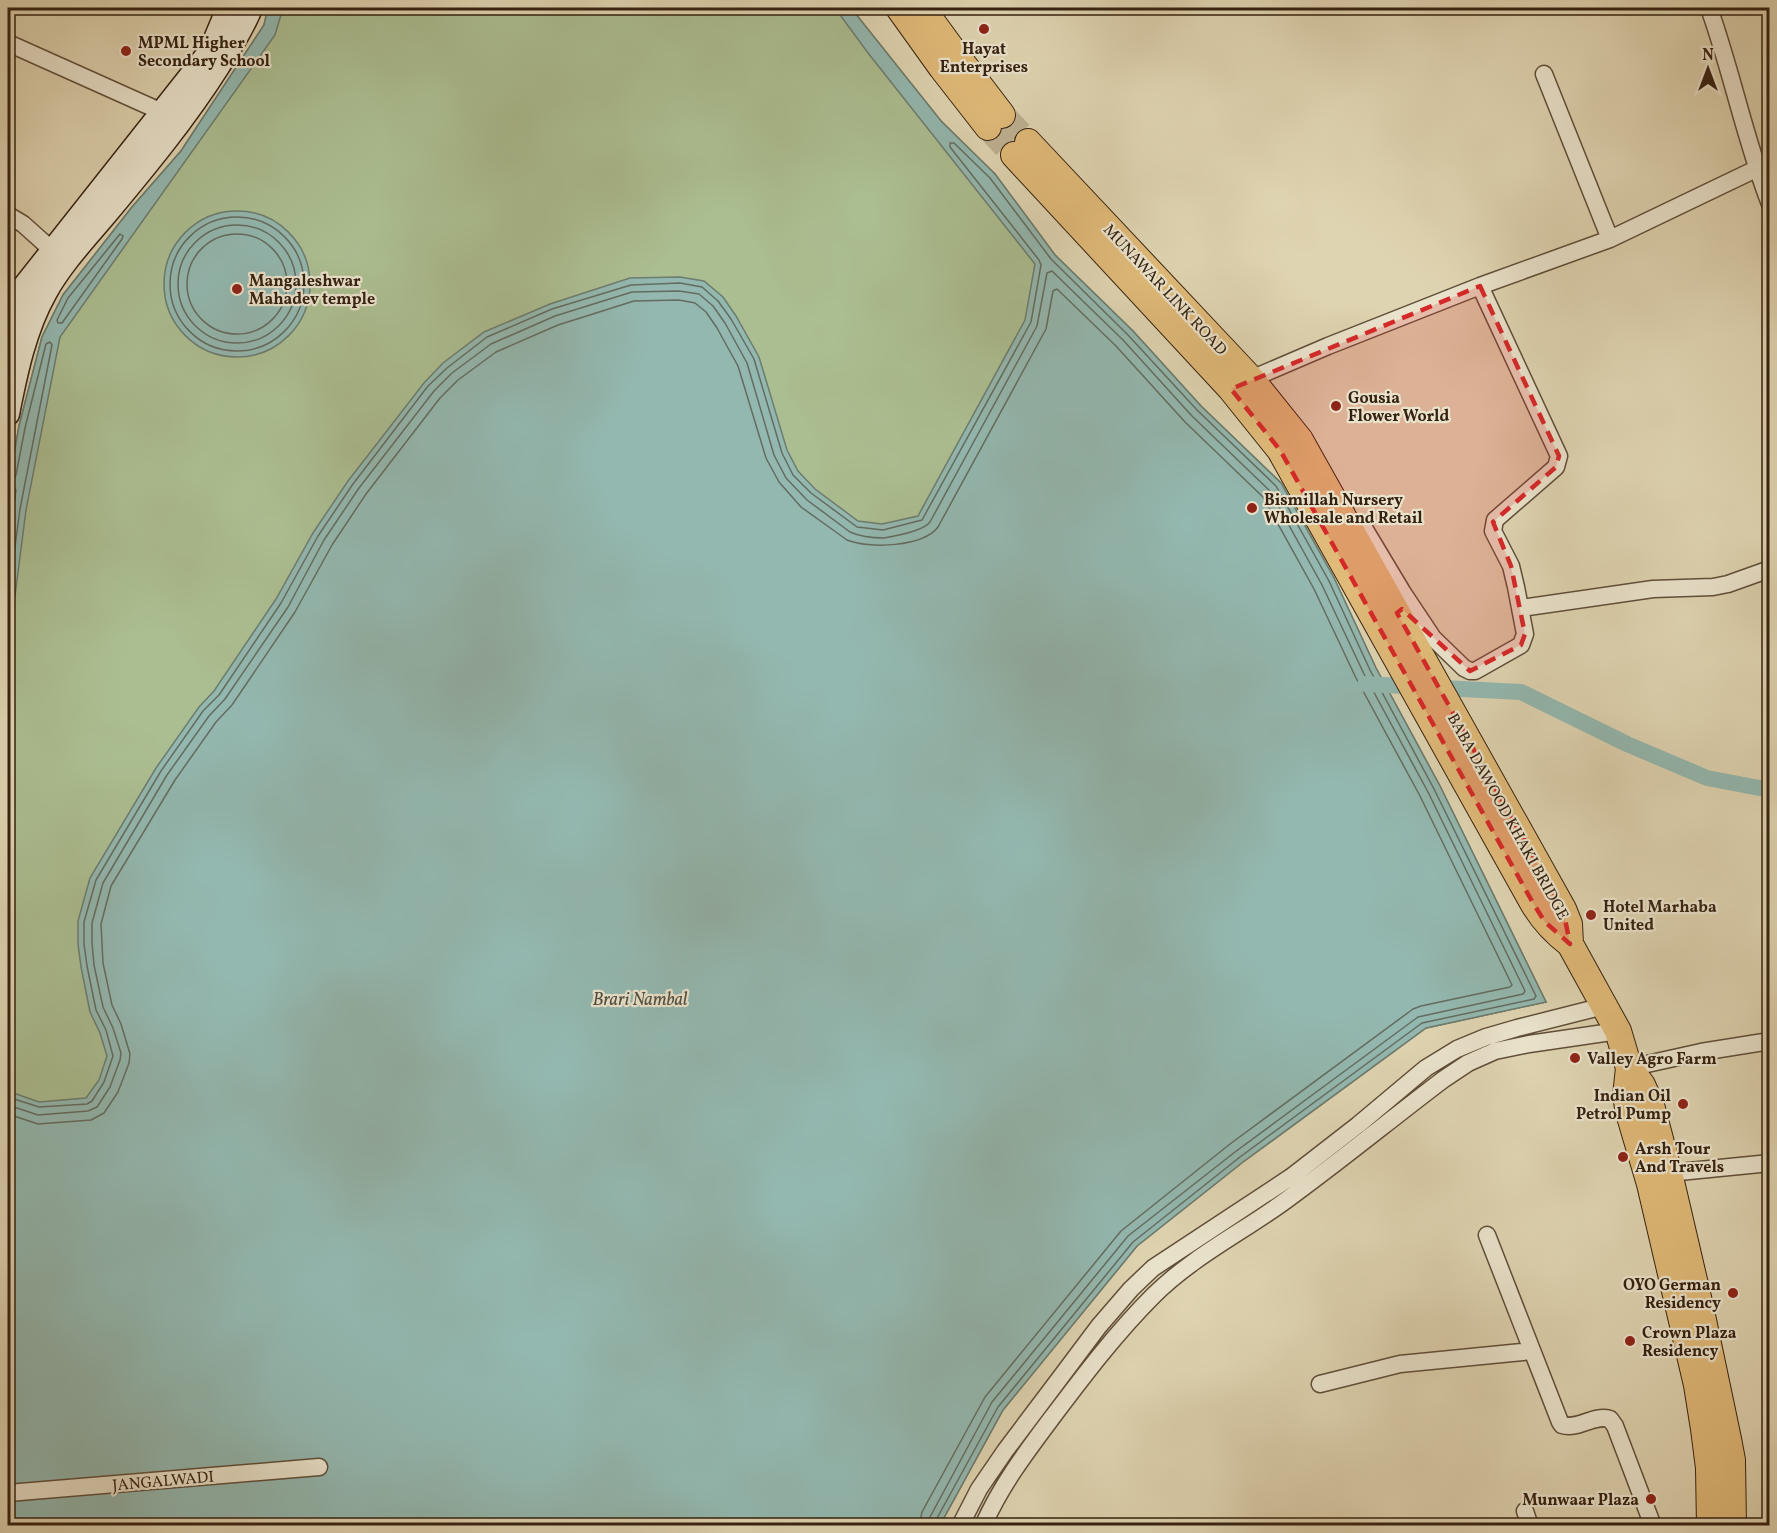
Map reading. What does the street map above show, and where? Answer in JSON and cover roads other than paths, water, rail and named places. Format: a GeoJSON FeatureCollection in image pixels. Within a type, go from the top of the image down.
{"type":"FeatureCollection","features":[{"type":"Feature","properties":{"kind":"main road"},"geometry":{"type":"LineString","coordinates":[[917,11],[995,121]]}},
{"type":"Feature","properties":{"kind":"main road","name":"MUNAWAR LINK ROAD"},"geometry":{"type":"LineString","coordinates":[[1021,149],[1290,439]]}},
{"type":"Feature","properties":{"kind":"main road","name":"BABA DAWOOD KHAKI BRIDGE"},"geometry":{"type":"LineString","coordinates":[[1290,439],[1543,896],[1563,909],[1569,924],[1570,944],[1605,1006]]}},
{"type":"Feature","properties":{"kind":"main road"},"geometry":{"type":"LineString","coordinates":[[1605,1006],[1618,1031],[1629,1068],[1642,1085],[1650,1105],[1669,1173],[1728,1439],[1733,1470],[1733,1526]]}},
{"type":"Feature","properties":{"kind":"main road"},"geometry":{"type":"LineString","coordinates":[[1629,1068],[1626,1096],[1629,1113],[1650,1184],[1701,1407],[1709,1468],[1710,1526]]}},
{"type":"Feature","properties":{"kind":"street"},"geometry":{"type":"LineString","coordinates":[[8,414],[23,350],[32,322],[46,292],[72,254],[155,154],[172,116],[210,51],[228,8]]}},
{"type":"Feature","properties":{"kind":"street"},"geometry":{"type":"LineString","coordinates":[[8,328],[11,315],[25,285],[52,250],[172,116],[196,101],[237,36],[251,8]]}},
{"type":"Feature","properties":{"kind":"street"},"geometry":{"type":"LineString","coordinates":[[1709,8],[1763,167],[1770,204]]}},
{"type":"Feature","properties":{"kind":"street"},"geometry":{"type":"LineString","coordinates":[[8,43],[172,116]]}},
{"type":"Feature","properties":{"kind":"street"},"geometry":{"type":"LineString","coordinates":[[1544,74],[1610,239]]}},
{"type":"Feature","properties":{"kind":"street"},"geometry":{"type":"LineString","coordinates":[[1241,384],[1328,346],[1480,286],[1610,239],[1763,167]]}},
{"type":"Feature","properties":{"kind":"street"},"geometry":{"type":"LineString","coordinates":[[8,215],[52,250]]}},
{"type":"Feature","properties":{"kind":"street"},"geometry":{"type":"LineString","coordinates":[[1290,439],[1310,439],[1403,593],[1433,638],[1464,668],[1475,671],[1521,645],[1525,634],[1521,608],[1511,566],[1493,531],[1493,525],[1495,520],[1556,467],[1559,456],[1480,286]]}},
{"type":"Feature","properties":{"kind":"street"},"geometry":{"type":"LineString","coordinates":[[1521,608],[1653,589],[1713,587],[1770,569]]}},
{"type":"Feature","properties":{"kind":"street"},"geometry":{"type":"LineString","coordinates":[[960,1526],[979,1489],[1005,1451],[1076,1357],[1131,1290],[1153,1268],[1291,1177],[1426,1068],[1457,1049],[1486,1037],[1605,1006]]}},
{"type":"Feature","properties":{"kind":"street"},"geometry":{"type":"LineString","coordinates":[[983,1526],[991,1506],[1008,1477],[1089,1368],[1153,1296],[1181,1271],[1284,1202],[1468,1063],[1496,1051],[1618,1031]]}},
{"type":"Feature","properties":{"kind":"street"},"geometry":{"type":"LineString","coordinates":[[1629,1068],[1701,1052],[1770,1041]]}},
{"type":"Feature","properties":{"kind":"street"},"geometry":{"type":"LineString","coordinates":[[1669,1173],[1770,1164]]}},
{"type":"Feature","properties":{"kind":"street"},"geometry":{"type":"LineString","coordinates":[[1487,1235],[1562,1425],[1574,1426],[1603,1417],[1610,1419],[1615,1426],[1653,1526]]}},
{"type":"Feature","properties":{"kind":"street"},"geometry":{"type":"LineString","coordinates":[[1320,1384],[1400,1364],[1532,1351]]}},
{"type":"Feature","properties":{"kind":"street"},"geometry":{"type":"LineString","coordinates":[[1076,1357],[1089,1368]]}},
{"type":"Feature","properties":{"kind":"street","name":"JANGALWADI"},"geometry":{"type":"LineString","coordinates":[[8,1493],[319,1467]]}},
{"type":"Feature","properties":{"kind":"water"},"geometry":{"type":"Polygon","coordinates":[[[268,8],[283,8],[275,35],[60,337],[26,510],[15,596],[8,617],[8,489],[19,426],[42,337],[63,295],[132,207],[181,151],[264,25],[268,8]]]}},
{"type":"Feature","properties":{"kind":"water","name":"Brari Nambal"},"geometry":{"type":"Polygon","coordinates":[[[835,8],[851,8],[941,121],[995,174],[1055,255],[1133,331],[1201,406],[1281,483],[1334,578],[1376,668],[1440,786],[1546,1002],[1426,1028],[1243,1162],[1137,1246],[1003,1410],[940,1525],[8,1526],[8,1091],[39,1102],[86,1098],[99,1080],[107,1056],[90,1012],[78,944],[78,921],[90,878],[156,768],[199,707],[214,691],[276,599],[313,533],[348,481],[424,383],[443,363],[484,332],[550,304],[630,278],[680,277],[704,281],[723,297],[759,357],[787,450],[798,471],[815,489],[858,521],[882,524],[918,516],[1025,320],[1035,264],[835,8]]]}},
{"type":"Feature","properties":{"kind":"water","name":"Mangaleshwar Mahadev temple"},"geometry":{"type":"Polygon","coordinates":[[[237,211],[251,212],[265,217],[278,223],[289,232],[298,243],[304,256],[309,270],[309,298],[304,312],[298,325],[289,336],[278,345],[265,351],[251,356],[237,357],[223,356],[209,351],[196,345],[185,336],[176,325],[170,312],[165,298],[164,284],[165,270],[170,256],[176,243],[185,232],[196,223],[209,217],[223,212],[237,211]]]}},
{"type":"Feature","properties":{"kind":"waterway"},"geometry":{"type":"LineString","coordinates":[[1365,684],[1521,692],[1627,744],[1707,778],[1770,790]]}},
{"type":"Feature","properties":{"kind":"tunnel"},"geometry":{"type":"LineString","coordinates":[[1002,115],[1028,142]]}},
{"type":"Feature","properties":{"kind":"tunnel"},"geometry":{"type":"LineString","coordinates":[[988,127],[1014,155]]}},
{"type":"Feature","properties":{"kind":"place","name":"Hayat Enterprises"},"geometry":{"type":"Point","coordinates":[984,29]}},
{"type":"Feature","properties":{"kind":"place","name":"MPML Higher Secondary School"},"geometry":{"type":"Point","coordinates":[126,51]}},
{"type":"Feature","properties":{"kind":"place","name":"Mangaleshwar Mahadev temple"},"geometry":{"type":"Point","coordinates":[237,289]}},
{"type":"Feature","properties":{"kind":"place","name":"Gousia Flower World"},"geometry":{"type":"Point","coordinates":[1336,406]}},
{"type":"Feature","properties":{"kind":"place","name":"Bismillah Nursery Wholesale and Retail"},"geometry":{"type":"Point","coordinates":[1252,508]}},
{"type":"Feature","properties":{"kind":"place","name":"Hotel Marhaba United"},"geometry":{"type":"Point","coordinates":[1591,915]}},
{"type":"Feature","properties":{"kind":"place","name":"Valley Agro Farm"},"geometry":{"type":"Point","coordinates":[1575,1058]}},
{"type":"Feature","properties":{"kind":"place","name":"Indian Oil Petrol Pump"},"geometry":{"type":"Point","coordinates":[1683,1104]}},
{"type":"Feature","properties":{"kind":"place","name":"Arsh Tour And Travels"},"geometry":{"type":"Point","coordinates":[1623,1157]}},
{"type":"Feature","properties":{"kind":"place","name":"OYO German Residency"},"geometry":{"type":"Point","coordinates":[1733,1293]}},
{"type":"Feature","properties":{"kind":"place","name":"Crown Plaza Residency"},"geometry":{"type":"Point","coordinates":[1630,1341]}},
{"type":"Feature","properties":{"kind":"place","name":"Munwaar Plaza"},"geometry":{"type":"Point","coordinates":[1651,1499]}}]}
